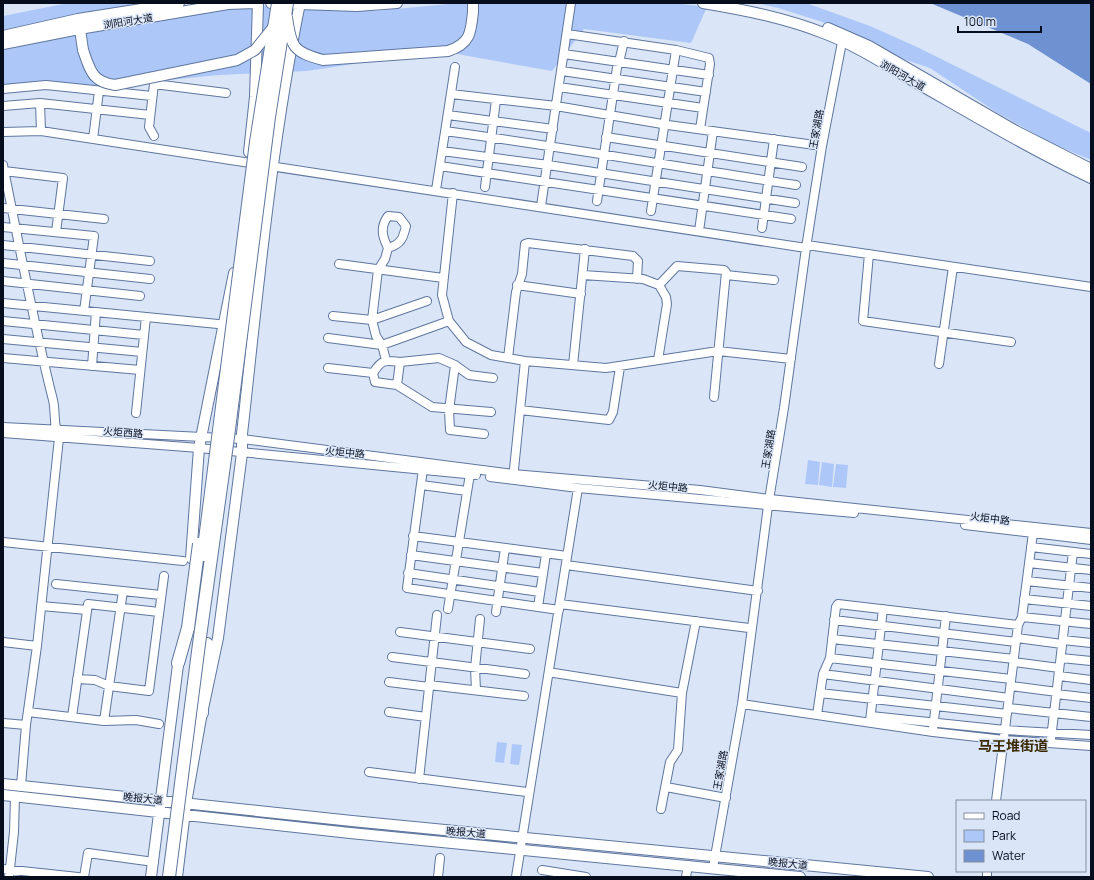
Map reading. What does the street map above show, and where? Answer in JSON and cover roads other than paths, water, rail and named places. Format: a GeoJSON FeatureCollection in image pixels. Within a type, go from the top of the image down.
{"type":"FeatureCollection","features":[{"type":"Feature","properties":{"kind":"highway"},"geometry":{"type":"LineString","coordinates":[[169,877],[199,644],[256,142],[278,3]]}},
{"type":"Feature","properties":{"kind":"highway"},"geometry":{"type":"LineString","coordinates":[[162,877],[223,438],[286,8]]}},
{"type":"Feature","properties":{"kind":"highway"},"geometry":{"type":"LineString","coordinates":[[178,663],[188,628],[210,467],[223,438]]}},
{"type":"Feature","properties":{"kind":"highway"},"geometry":{"type":"LineString","coordinates":[[202,713],[201,698],[206,644],[232,461],[223,438]]}},
{"type":"Feature","properties":{"kind":"main road","name":"浏阳河大道"},"geometry":{"type":"LineString","coordinates":[[3,44],[80,24],[179,3]]}},
{"type":"Feature","properties":{"kind":"main road","name":"浏阳河大道"},"geometry":{"type":"LineString","coordinates":[[3,36],[228,4],[254,3]]}},
{"type":"Feature","properties":{"kind":"main road"},"geometry":{"type":"LineString","coordinates":[[151,877],[162,800],[193,546],[200,443],[237,259],[255,97],[258,3]]}},
{"type":"Feature","properties":{"kind":"main road"},"geometry":{"type":"LineString","coordinates":[[271,3],[357,6],[397,3]]}},
{"type":"Feature","properties":{"kind":"main road"},"geometry":{"type":"LineString","coordinates":[[177,877],[184,814],[202,713],[218,638],[242,453],[242,439],[282,94],[300,3]]}},
{"type":"Feature","properties":{"kind":"main road","name":"浏阳河大道"},"geometry":{"type":"LineString","coordinates":[[703,3],[751,11],[788,21],[874,49],[1016,131],[1091,168]]}},
{"type":"Feature","properties":{"kind":"main road","name":"浏阳河大道"},"geometry":{"type":"LineString","coordinates":[[738,3],[789,15],[843,38],[1027,146],[1091,178]]}},
{"type":"Feature","properties":{"kind":"main road"},"geometry":{"type":"LineString","coordinates":[[286,8],[290,42],[304,55],[323,60],[448,51],[456,48],[468,38],[471,29],[473,8]]}},
{"type":"Feature","properties":{"kind":"main road"},"geometry":{"type":"LineString","coordinates":[[80,24],[83,50],[91,73],[103,83],[115,85],[237,60],[255,50],[275,25]]}},
{"type":"Feature","properties":{"kind":"main road","name":"晚报大道"},"geometry":{"type":"LineString","coordinates":[[3,784],[928,877]]}},
{"type":"Feature","properties":{"kind":"main road","name":"晚报大道"},"geometry":{"type":"LineString","coordinates":[[3,795],[800,877]]}},
{"type":"Feature","properties":{"kind":"street"},"geometry":{"type":"LineString","coordinates":[[542,206],[571,3]]}},
{"type":"Feature","properties":{"kind":"street"},"geometry":{"type":"LineString","coordinates":[[567,34],[624,41],[676,50],[709,58],[709,75],[700,129]]}},
{"type":"Feature","properties":{"kind":"street","name":"王家湖路"},"geometry":{"type":"LineString","coordinates":[[713,868],[742,704],[769,502],[806,246],[822,146],[843,38]]}},
{"type":"Feature","properties":{"kind":"street"},"geometry":{"type":"LineString","coordinates":[[597,201],[612,95],[618,61],[624,41]]}},
{"type":"Feature","properties":{"kind":"street"},"geometry":{"type":"LineString","coordinates":[[651,211],[676,50]]}},
{"type":"Feature","properties":{"kind":"street"},"geometry":{"type":"LineString","coordinates":[[564,54],[709,75]]}},
{"type":"Feature","properties":{"kind":"street"},"geometry":{"type":"LineString","coordinates":[[436,190],[455,67]]}},
{"type":"Feature","properties":{"kind":"street"},"geometry":{"type":"LineString","coordinates":[[562,71],[706,92]]}},
{"type":"Feature","properties":{"kind":"street"},"geometry":{"type":"LineString","coordinates":[[154,136],[149,127],[154,84],[226,93]]}},
{"type":"Feature","properties":{"kind":"street"},"geometry":{"type":"LineString","coordinates":[[3,89],[46,85],[152,96]]}},
{"type":"Feature","properties":{"kind":"street"},"geometry":{"type":"LineString","coordinates":[[559,87],[704,108]]}},
{"type":"Feature","properties":{"kind":"street"},"geometry":{"type":"LineString","coordinates":[[93,139],[99,91]]}},
{"type":"Feature","properties":{"kind":"street"},"geometry":{"type":"LineString","coordinates":[[451,94],[556,106],[664,124],[822,146]]}},
{"type":"Feature","properties":{"kind":"street"},"geometry":{"type":"LineString","coordinates":[[485,187],[490,137],[496,100]]}},
{"type":"Feature","properties":{"kind":"street"},"geometry":{"type":"LineString","coordinates":[[3,106],[40,103],[150,115]]}},
{"type":"Feature","properties":{"kind":"street"},"geometry":{"type":"LineString","coordinates":[[40,103],[41,131]]}},
{"type":"Feature","properties":{"kind":"street"},"geometry":{"type":"LineString","coordinates":[[448,115],[553,129]]}},
{"type":"Feature","properties":{"kind":"street"},"geometry":{"type":"LineString","coordinates":[[3,132],[41,131],[248,161],[699,231],[954,266],[1091,287]]}},
{"type":"Feature","properties":{"kind":"street"},"geometry":{"type":"LineString","coordinates":[[445,131],[796,185]]}},
{"type":"Feature","properties":{"kind":"street"},"geometry":{"type":"LineString","coordinates":[[699,231],[713,131]]}},
{"type":"Feature","properties":{"kind":"street"},"geometry":{"type":"LineString","coordinates":[[606,137],[802,167]]}},
{"type":"Feature","properties":{"kind":"street"},"geometry":{"type":"LineString","coordinates":[[762,228],[774,139]]}},
{"type":"Feature","properties":{"kind":"street"},"geometry":{"type":"LineString","coordinates":[[442,151],[548,165],[795,203]]}},
{"type":"Feature","properties":{"kind":"street"},"geometry":{"type":"LineString","coordinates":[[440,166],[702,207],[791,219]]}},
{"type":"Feature","properties":{"kind":"street"},"geometry":{"type":"LineString","coordinates":[[21,786],[26,725],[37,646],[48,547],[57,434],[56,412],[35,325],[16,228],[7,208],[4,168],[63,178],[56,232]]}},
{"type":"Feature","properties":{"kind":"street"},"geometry":{"type":"LineString","coordinates":[[453,193],[442,295],[449,321],[466,342],[491,355],[525,361],[606,368],[718,351],[790,359]]}},
{"type":"Feature","properties":{"kind":"street"},"geometry":{"type":"LineString","coordinates":[[7,208],[104,219]]}},
{"type":"Feature","properties":{"kind":"street"},"geometry":{"type":"LineString","coordinates":[[3,226],[94,236],[84,311]]}},
{"type":"Feature","properties":{"kind":"street"},"geometry":{"type":"LineString","coordinates":[[508,358],[517,286],[522,274],[525,244],[528,243],[585,249],[634,256],[638,260],[639,268],[637,279]]}},
{"type":"Feature","properties":{"kind":"street"},"geometry":{"type":"LineString","coordinates":[[3,245],[150,261]]}},
{"type":"Feature","properties":{"kind":"street"},"geometry":{"type":"LineString","coordinates":[[386,360],[382,345],[376,336],[372,320],[378,270],[385,259],[388,248]]}},
{"type":"Feature","properties":{"kind":"street"},"geometry":{"type":"LineString","coordinates":[[573,365],[585,249]]}},
{"type":"Feature","properties":{"kind":"street"},"geometry":{"type":"LineString","coordinates":[[869,254],[863,321],[1011,342]]}},
{"type":"Feature","properties":{"kind":"street"},"geometry":{"type":"LineString","coordinates":[[3,263],[150,279]]}},
{"type":"Feature","properties":{"kind":"street"},"geometry":{"type":"LineString","coordinates":[[339,264],[443,278]]}},
{"type":"Feature","properties":{"kind":"street"},"geometry":{"type":"LineString","coordinates":[[660,285],[677,266],[724,270],[726,275],[714,397]]}},
{"type":"Feature","properties":{"kind":"street"},"geometry":{"type":"LineString","coordinates":[[939,364],[954,266]]}},
{"type":"Feature","properties":{"kind":"street"},"geometry":{"type":"LineString","coordinates":[[583,275],[637,279],[652,281],[660,285],[666,297],[667,304],[658,360]]}},
{"type":"Feature","properties":{"kind":"street"},"geometry":{"type":"LineString","coordinates":[[726,275],[774,280]]}},
{"type":"Feature","properties":{"kind":"street"},"geometry":{"type":"LineString","coordinates":[[3,281],[140,296]]}},
{"type":"Feature","properties":{"kind":"street"},"geometry":{"type":"LineString","coordinates":[[517,286],[581,294]]}},
{"type":"Feature","properties":{"kind":"street"},"geometry":{"type":"LineString","coordinates":[[333,316],[372,320],[427,302]]}},
{"type":"Feature","properties":{"kind":"street"},"geometry":{"type":"LineString","coordinates":[[3,303],[218,324]]}},
{"type":"Feature","properties":{"kind":"street"},"geometry":{"type":"LineString","coordinates":[[92,366],[96,312]]}},
{"type":"Feature","properties":{"kind":"street"},"geometry":{"type":"LineString","coordinates":[[136,413],[146,317]]}},
{"type":"Feature","properties":{"kind":"street"},"geometry":{"type":"LineString","coordinates":[[328,338],[382,345],[449,321]]}},
{"type":"Feature","properties":{"kind":"street"},"geometry":{"type":"LineString","coordinates":[[3,322],[144,335]]}},
{"type":"Feature","properties":{"kind":"street"},"geometry":{"type":"LineString","coordinates":[[3,339],[142,352]]}},
{"type":"Feature","properties":{"kind":"street"},"geometry":{"type":"LineString","coordinates":[[3,358],[140,370]]}},
{"type":"Feature","properties":{"kind":"street"},"geometry":{"type":"LineString","coordinates":[[491,412],[449,410],[432,407],[397,384],[375,382],[373,372],[378,365],[386,360],[400,362],[438,358],[455,365],[469,375],[493,378]]}},
{"type":"Feature","properties":{"kind":"street"},"geometry":{"type":"LineString","coordinates":[[525,361],[513,477],[700,490],[769,502],[1091,533]]}},
{"type":"Feature","properties":{"kind":"street"},"geometry":{"type":"LineString","coordinates":[[397,384],[400,362]]}},
{"type":"Feature","properties":{"kind":"street"},"geometry":{"type":"LineString","coordinates":[[455,365],[449,410],[450,430],[484,434]]}},
{"type":"Feature","properties":{"kind":"street"},"geometry":{"type":"LineString","coordinates":[[520,410],[609,420],[613,412],[620,367]]}},
{"type":"Feature","properties":{"kind":"street"},"geometry":{"type":"LineString","coordinates":[[328,368],[373,372]]}},
{"type":"Feature","properties":{"kind":"street","name":"火炬西路"},"geometry":{"type":"LineString","coordinates":[[3,427],[57,434]]}},
{"type":"Feature","properties":{"kind":"street","name":"火炬西路"},"geometry":{"type":"LineString","coordinates":[[3,433],[57,434],[200,443],[242,439],[513,477]]}},
{"type":"Feature","properties":{"kind":"street","name":"火炬西路"},"geometry":{"type":"LineString","coordinates":[[200,443],[242,453]]}},
{"type":"Feature","properties":{"kind":"street","name":"火炬中路"},"geometry":{"type":"LineString","coordinates":[[242,453],[513,477],[578,488],[769,502],[1091,540]]}},
{"type":"Feature","properties":{"kind":"street"},"geometry":{"type":"LineString","coordinates":[[423,469],[407,588],[538,607],[559,607],[749,628]]}},
{"type":"Feature","properties":{"kind":"street"},"geometry":{"type":"LineString","coordinates":[[448,609],[470,474]]}},
{"type":"Feature","properties":{"kind":"street"},"geometry":{"type":"LineString","coordinates":[[421,485],[467,491]]}},
{"type":"Feature","properties":{"kind":"street"},"geometry":{"type":"LineString","coordinates":[[516,877],[521,837],[578,488]]}},
{"type":"Feature","properties":{"kind":"street"},"geometry":{"type":"LineString","coordinates":[[996,800],[1018,625],[1022,617],[1033,533]]}},
{"type":"Feature","properties":{"kind":"street"},"geometry":{"type":"LineString","coordinates":[[414,536],[546,554],[566,561],[758,591]]}},
{"type":"Feature","properties":{"kind":"street"},"geometry":{"type":"LineString","coordinates":[[3,542],[183,562]]}},
{"type":"Feature","properties":{"kind":"street"},"geometry":{"type":"LineString","coordinates":[[1031,547],[1091,554]]}},
{"type":"Feature","properties":{"kind":"street"},"geometry":{"type":"LineString","coordinates":[[496,612],[505,548]]}},
{"type":"Feature","properties":{"kind":"street"},"geometry":{"type":"LineString","coordinates":[[1051,744],[1073,552]]}},
{"type":"Feature","properties":{"kind":"street"},"geometry":{"type":"LineString","coordinates":[[538,607],[546,554]]}},
{"type":"Feature","properties":{"kind":"street"},"geometry":{"type":"LineString","coordinates":[[411,555],[543,573]]}},
{"type":"Feature","properties":{"kind":"street"},"geometry":{"type":"LineString","coordinates":[[1029,563],[1091,570]]}},
{"type":"Feature","properties":{"kind":"street"},"geometry":{"type":"LineString","coordinates":[[408,573],[540,592]]}},
{"type":"Feature","properties":{"kind":"street"},"geometry":{"type":"LineString","coordinates":[[77,680],[95,680],[109,686],[149,691],[164,576]]}},
{"type":"Feature","properties":{"kind":"street"},"geometry":{"type":"LineString","coordinates":[[1027,581],[1091,588]]}},
{"type":"Feature","properties":{"kind":"street"},"geometry":{"type":"LineString","coordinates":[[56,584],[161,595]]}},
{"type":"Feature","properties":{"kind":"street"},"geometry":{"type":"LineString","coordinates":[[104,721],[122,591]]}},
{"type":"Feature","properties":{"kind":"street"},"geometry":{"type":"LineString","coordinates":[[1024,599],[1091,606]]}},
{"type":"Feature","properties":{"kind":"street"},"geometry":{"type":"LineString","coordinates":[[72,717],[88,604],[159,612]]}},
{"type":"Feature","properties":{"kind":"street"},"geometry":{"type":"LineString","coordinates":[[817,715],[823,674],[830,658],[834,620],[838,604],[883,608],[1018,625]]}},
{"type":"Feature","properties":{"kind":"street"},"geometry":{"type":"LineString","coordinates":[[41,606],[87,610]]}},
{"type":"Feature","properties":{"kind":"street"},"geometry":{"type":"LineString","coordinates":[[871,720],[883,608]]}},
{"type":"Feature","properties":{"kind":"street"},"geometry":{"type":"LineString","coordinates":[[419,779],[437,615]]}},
{"type":"Feature","properties":{"kind":"street"},"geometry":{"type":"LineString","coordinates":[[933,728],[946,616]]}},
{"type":"Feature","properties":{"kind":"street"},"geometry":{"type":"LineString","coordinates":[[1022,617],[1091,624]]}},
{"type":"Feature","properties":{"kind":"street"},"geometry":{"type":"LineString","coordinates":[[476,690],[475,668],[480,620]]}},
{"type":"Feature","properties":{"kind":"street"},"geometry":{"type":"LineString","coordinates":[[834,620],[944,634],[1016,640],[1091,643]]}},
{"type":"Feature","properties":{"kind":"street"},"geometry":{"type":"LineString","coordinates":[[661,810],[670,762],[678,750],[682,694],[696,621]]}},
{"type":"Feature","properties":{"kind":"street"},"geometry":{"type":"LineString","coordinates":[[400,632],[530,649]]}},
{"type":"Feature","properties":{"kind":"street"},"geometry":{"type":"LineString","coordinates":[[832,639],[1014,661],[1091,680]]}},
{"type":"Feature","properties":{"kind":"street"},"geometry":{"type":"LineString","coordinates":[[3,642],[37,646]]}},
{"type":"Feature","properties":{"kind":"street"},"geometry":{"type":"LineString","coordinates":[[392,657],[525,674]]}},
{"type":"Feature","properties":{"kind":"street"},"geometry":{"type":"LineString","coordinates":[[830,658],[940,671],[1091,698]]}},
{"type":"Feature","properties":{"kind":"street"},"geometry":{"type":"LineString","coordinates":[[1061,658],[1091,661]]}},
{"type":"Feature","properties":{"kind":"street"},"geometry":{"type":"LineString","coordinates":[[554,673],[682,694]]}},
{"type":"Feature","properties":{"kind":"street"},"geometry":{"type":"LineString","coordinates":[[823,674],[1009,698]]}},
{"type":"Feature","properties":{"kind":"street"},"geometry":{"type":"LineString","coordinates":[[390,682],[524,696]]}},
{"type":"Feature","properties":{"kind":"street"},"geometry":{"type":"LineString","coordinates":[[820,693],[936,707],[1054,713],[1091,717]]}},
{"type":"Feature","properties":{"kind":"street"},"geometry":{"type":"LineString","coordinates":[[742,704],[817,715],[933,728],[1004,740],[1091,746]]}},
{"type":"Feature","properties":{"kind":"street"},"geometry":{"type":"LineString","coordinates":[[28,712],[104,721],[136,720],[158,724]]}},
{"type":"Feature","properties":{"kind":"street"},"geometry":{"type":"LineString","coordinates":[[389,712],[426,717]]}},
{"type":"Feature","properties":{"kind":"street"},"geometry":{"type":"LineString","coordinates":[[3,723],[26,725]]}},
{"type":"Feature","properties":{"kind":"street"},"geometry":{"type":"LineString","coordinates":[[933,728],[1005,730],[1091,736]]}},
{"type":"Feature","properties":{"kind":"street"},"geometry":{"type":"LineString","coordinates":[[369,772],[527,792]]}},
{"type":"Feature","properties":{"kind":"street"},"geometry":{"type":"LineString","coordinates":[[666,787],[726,798]]}},
{"type":"Feature","properties":{"kind":"street"},"geometry":{"type":"LineString","coordinates":[[15,796],[14,832],[7,872],[78,877]]}},
{"type":"Feature","properties":{"kind":"street"},"geometry":{"type":"LineString","coordinates":[[84,877],[88,853],[154,862]]}},
{"type":"Feature","properties":{"kind":"street"},"geometry":{"type":"LineString","coordinates":[[438,877],[440,858]]}},
{"type":"Feature","properties":{"kind":"street"},"geometry":{"type":"LineString","coordinates":[[686,877],[688,865]]}},
{"type":"Feature","properties":{"kind":"street"},"geometry":{"type":"LineString","coordinates":[[542,870],[586,877]]}},
{"type":"Feature","properties":{"kind":"water"},"geometry":{"type":"Polygon","coordinates":[[[930,3],[1091,3],[1091,84],[1028,44],[930,3]]]}},
{"type":"Feature","properties":{"kind":"district","name":"马王堆街道"},"geometry":{"type":"Point","coordinates":[1013,745]}}]}
